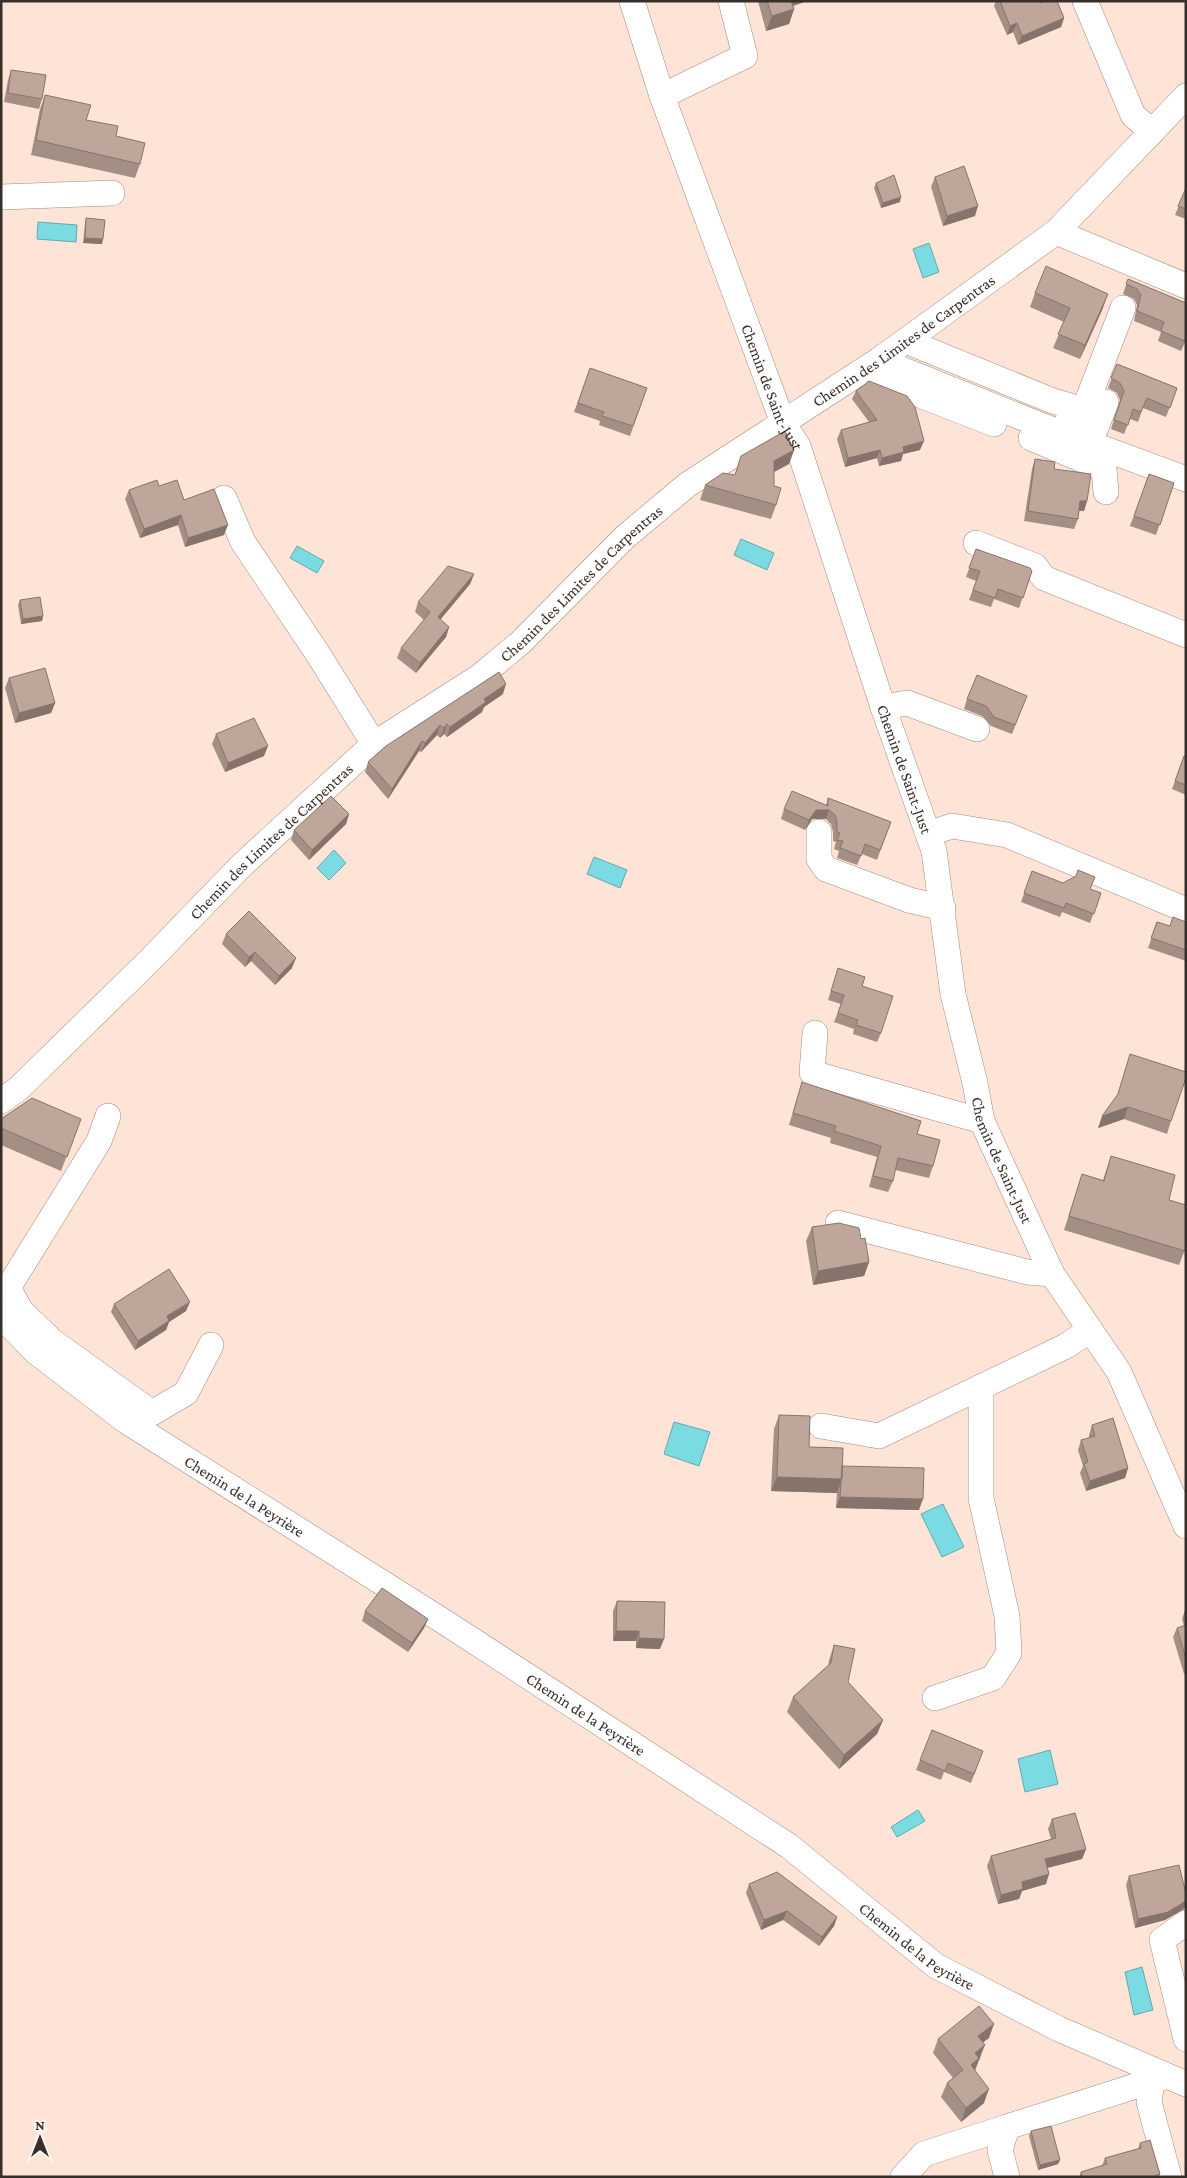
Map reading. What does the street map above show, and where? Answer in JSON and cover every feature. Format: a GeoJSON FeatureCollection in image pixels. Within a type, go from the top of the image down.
{"type":"FeatureCollection","features":[{"type":"Feature","properties":{"kind":"street","name":"Chemin de Saint-Just"},"geometry":{"type":"LineString","coordinates":[[632,1],[662,96],[783,423],[798,446],[883,707],[934,851],[953,994],[987,1131],[1052,1274],[1119,1372],[1186,1526]]}},
{"type":"Feature","properties":{"kind":"street"},"geometry":{"type":"LineString","coordinates":[[662,96],[745,56],[731,1]]}},
{"type":"Feature","properties":{"kind":"street"},"geometry":{"type":"LineString","coordinates":[[1085,1],[1134,115],[1152,132]]}},
{"type":"Feature","properties":{"kind":"street","name":"Chemin des Limites de Carpentras"},"geometry":{"type":"LineString","coordinates":[[1,1101],[18,1089],[149,961],[241,866],[374,744],[479,677],[520,644],[625,537],[687,485],[870,366],[1056,232],[1186,96]]}},
{"type":"Feature","properties":{"kind":"street"},"geometry":{"type":"LineString","coordinates":[[1,197],[112,192]]}},
{"type":"Feature","properties":{"kind":"street"},"geometry":{"type":"LineString","coordinates":[[1056,232],[1186,286]]}},
{"type":"Feature","properties":{"kind":"street"},"geometry":{"type":"LineString","coordinates":[[906,341],[1054,401],[1084,410],[1123,308]]}},
{"type":"Feature","properties":{"kind":"street"},"geometry":{"type":"LineString","coordinates":[[870,366],[1004,410],[1186,479]]}},
{"type":"Feature","properties":{"kind":"street"},"geometry":{"type":"LineString","coordinates":[[870,366],[1104,469],[1106,492]]}},
{"type":"Feature","properties":{"kind":"street"},"geometry":{"type":"LineString","coordinates":[[1004,410],[1046,412],[1095,430],[1106,402]]}},
{"type":"Feature","properties":{"kind":"street"},"geometry":{"type":"LineString","coordinates":[[224,498],[243,542],[313,646],[374,744]]}},
{"type":"Feature","properties":{"kind":"street"},"geometry":{"type":"LineString","coordinates":[[976,543],[1035,566],[1044,578],[1186,635]]}},
{"type":"Feature","properties":{"kind":"street"},"geometry":{"type":"LineString","coordinates":[[883,707],[907,703],[977,728]]}},
{"type":"Feature","properties":{"kind":"street"},"geometry":{"type":"LineString","coordinates":[[928,834],[952,826],[1007,835],[1186,910]]}},
{"type":"Feature","properties":{"kind":"street"},"geometry":{"type":"LineString","coordinates":[[818,832],[819,859],[826,870],[909,900],[943,908]]}},
{"type":"Feature","properties":{"kind":"street"},"geometry":{"type":"LineString","coordinates":[[815,1033],[812,1074],[987,1131]]}},
{"type":"Feature","properties":{"kind":"street"},"geometry":{"type":"LineString","coordinates":[[844,1098],[987,1131]]}},
{"type":"Feature","properties":{"kind":"street"},"geometry":{"type":"LineString","coordinates":[[108,1116],[98,1141],[4,1289],[21,1310],[52,1341],[152,1413],[186,1393],[210,1346]]}},
{"type":"Feature","properties":{"kind":"street"},"geometry":{"type":"LineString","coordinates":[[838,1223],[1027,1272],[1052,1274]]}},
{"type":"Feature","properties":{"kind":"street","name":"Chemin de la Peyrière"},"geometry":{"type":"LineString","coordinates":[[1,1316],[36,1352],[126,1422],[446,1623],[790,1846],[936,1966],[1059,2029],[1168,2081]]}},
{"type":"Feature","properties":{"kind":"street"},"geometry":{"type":"LineString","coordinates":[[821,1426],[879,1436],[1066,1346],[1090,1330]]}},
{"type":"Feature","properties":{"kind":"street"},"geometry":{"type":"LineString","coordinates":[[935,1698],[993,1678],[1009,1653],[1007,1616],[982,1498],[981,1387]]}},
{"type":"Feature","properties":{"kind":"street"},"geometry":{"type":"LineString","coordinates":[[1186,1922],[1162,1940],[1186,2040]]}},
{"type":"Feature","properties":{"kind":"street"},"geometry":{"type":"LineString","coordinates":[[903,2177],[924,2154],[1007,2126],[1168,2081]]}},
{"type":"Feature","properties":{"kind":"street"},"geometry":{"type":"LineString","coordinates":[[1168,2081],[1149,2102],[1169,2177]]}},
{"type":"Feature","properties":{"kind":"street"},"geometry":{"type":"LineString","coordinates":[[1007,2126],[1000,2150],[1007,2177]]}},
{"type":"Feature","properties":{"kind":"water"},"geometry":{"type":"Polygon","coordinates":[[[38,222],[77,225],[76,242],[37,239],[38,222]]]}},
{"type":"Feature","properties":{"kind":"water"},"geometry":{"type":"Polygon","coordinates":[[[929,243],[939,272],[923,278],[913,249],[929,243]]]}},
{"type":"Feature","properties":{"kind":"water"},"geometry":{"type":"Polygon","coordinates":[[[741,539],[774,553],[767,570],[734,555],[741,539]]]}},
{"type":"Feature","properties":{"kind":"water"},"geometry":{"type":"Polygon","coordinates":[[[297,546],[324,561],[317,573],[290,558],[297,546]]]}},
{"type":"Feature","properties":{"kind":"water"},"geometry":{"type":"Polygon","coordinates":[[[334,850],[346,863],[329,880],[317,868],[334,850]]]}},
{"type":"Feature","properties":{"kind":"water"},"geometry":{"type":"Polygon","coordinates":[[[594,857],[627,870],[620,888],[587,874],[594,857]]]}},
{"type":"Feature","properties":{"kind":"water"},"geometry":{"type":"Polygon","coordinates":[[[674,1422],[710,1432],[699,1466],[664,1454],[674,1422]]]}},
{"type":"Feature","properties":{"kind":"water"},"geometry":{"type":"Polygon","coordinates":[[[943,1504],[964,1547],[942,1557],[921,1514],[943,1504]]]}},
{"type":"Feature","properties":{"kind":"water"},"geometry":{"type":"Polygon","coordinates":[[[1050,1750],[1058,1784],[1025,1792],[1018,1759],[1050,1750]]]}},
{"type":"Feature","properties":{"kind":"water"},"geometry":{"type":"Polygon","coordinates":[[[918,1810],[925,1821],[897,1837],[891,1827],[918,1810]]]}},
{"type":"Feature","properties":{"kind":"water"},"geometry":{"type":"Polygon","coordinates":[[[1142,1967],[1153,2010],[1134,2015],[1125,1972],[1142,1967]]]}},
{"type":"Feature","properties":{"kind":"building"},"geometry":{"type":"Polygon","coordinates":[[[767,1],[791,1],[794,9],[772,16],[767,1]]]}},
{"type":"Feature","properties":{"kind":"building"},"geometry":{"type":"Polygon","coordinates":[[[1000,1],[1040,1],[1040,3],[1044,1],[1057,1],[1064,18],[1022,36],[1017,23],[1010,26],[1000,1]]]}},
{"type":"Feature","properties":{"kind":"building"},"geometry":{"type":"Polygon","coordinates":[[[11,70],[46,75],[42,99],[8,93],[11,70]]]}},
{"type":"Feature","properties":{"kind":"building"},"geometry":{"type":"Polygon","coordinates":[[[45,95],[91,105],[86,120],[118,126],[116,136],[145,143],[140,164],[36,140],[45,95]]]}},
{"type":"Feature","properties":{"kind":"building"},"geometry":{"type":"Polygon","coordinates":[[[964,166],[978,206],[947,216],[935,177],[964,166]]]}},
{"type":"Feature","properties":{"kind":"building"},"geometry":{"type":"Polygon","coordinates":[[[894,175],[901,197],[883,203],[876,183],[894,175]]]}},
{"type":"Feature","properties":{"kind":"building"},"geometry":{"type":"Polygon","coordinates":[[[1186,188],[1186,209],[1178,206],[1186,188]]]}},
{"type":"Feature","properties":{"kind":"building"},"geometry":{"type":"Polygon","coordinates":[[[86,218],[105,220],[103,239],[85,238],[86,218]]]}},
{"type":"Feature","properties":{"kind":"building"},"geometry":{"type":"Polygon","coordinates":[[[1046,266],[1108,294],[1085,345],[1058,334],[1070,308],[1035,293],[1046,266]]]}},
{"type":"Feature","properties":{"kind":"building"},"geometry":{"type":"Polygon","coordinates":[[[1128,279],[1186,303],[1185,341],[1161,331],[1164,322],[1137,311],[1141,295],[1137,289],[1126,284],[1128,279]]]}},
{"type":"Feature","properties":{"kind":"building"},"geometry":{"type":"Polygon","coordinates":[[[1117,364],[1177,388],[1170,408],[1147,398],[1141,412],[1133,409],[1128,425],[1114,420],[1124,391],[1120,383],[1111,378],[1117,364]]]}},
{"type":"Feature","properties":{"kind":"building"},"geometry":{"type":"Polygon","coordinates":[[[590,368],[647,388],[633,426],[602,416],[604,412],[578,403],[590,368]]]}},
{"type":"Feature","properties":{"kind":"building"},"geometry":{"type":"Polygon","coordinates":[[[869,381],[907,396],[915,407],[924,441],[903,447],[904,452],[882,458],[880,450],[848,458],[841,430],[877,420],[856,391],[869,381]]]}},
{"type":"Feature","properties":{"kind":"building"},"geometry":{"type":"Polygon","coordinates":[[[785,431],[794,450],[774,461],[774,486],[781,488],[776,505],[705,485],[723,473],[735,475],[741,456],[785,431]]]}},
{"type":"Feature","properties":{"kind":"building"},"geometry":{"type":"Polygon","coordinates":[[[1035,459],[1055,462],[1054,469],[1091,474],[1087,501],[1080,501],[1078,519],[1028,511],[1035,459]]]}},
{"type":"Feature","properties":{"kind":"building"},"geometry":{"type":"Polygon","coordinates":[[[1149,474],[1174,483],[1160,525],[1134,516],[1149,474]]]}},
{"type":"Feature","properties":{"kind":"building"},"geometry":{"type":"Polygon","coordinates":[[[157,480],[159,486],[177,480],[184,500],[214,489],[228,525],[188,538],[181,515],[144,529],[129,490],[157,480]]]}},
{"type":"Feature","properties":{"kind":"building"},"geometry":{"type":"Polygon","coordinates":[[[976,549],[1030,568],[1032,571],[1023,598],[998,589],[995,598],[973,590],[980,571],[969,568],[976,549]]]}},
{"type":"Feature","properties":{"kind":"building"},"geometry":{"type":"Polygon","coordinates":[[[448,566],[474,574],[438,617],[449,627],[420,663],[401,648],[430,612],[418,602],[448,566]]]}},
{"type":"Feature","properties":{"kind":"building"},"geometry":{"type":"Polygon","coordinates":[[[40,597],[43,616],[23,619],[20,600],[40,597]]]}},
{"type":"Feature","properties":{"kind":"building"},"geometry":{"type":"Polygon","coordinates":[[[45,668],[55,703],[19,713],[9,678],[45,668]]]}},
{"type":"Feature","properties":{"kind":"building"},"geometry":{"type":"Polygon","coordinates":[[[499,672],[506,684],[484,699],[486,702],[450,727],[447,724],[444,728],[440,725],[425,743],[422,741],[392,789],[368,762],[386,746],[499,672]]]}},
{"type":"Feature","properties":{"kind":"building"},"geometry":{"type":"Polygon","coordinates":[[[977,675],[1027,696],[1015,725],[994,717],[986,706],[967,699],[977,675]]]}},
{"type":"Feature","properties":{"kind":"building"},"geometry":{"type":"Polygon","coordinates":[[[254,718],[268,746],[228,763],[216,734],[254,718]]]}},
{"type":"Feature","properties":{"kind":"building"},"geometry":{"type":"Polygon","coordinates":[[[1184,756],[1186,757],[1186,785],[1175,781],[1184,756]]]}},
{"type":"Feature","properties":{"kind":"building"},"geometry":{"type":"Polygon","coordinates":[[[792,791],[828,806],[828,798],[891,822],[880,850],[865,844],[861,856],[840,848],[843,841],[837,840],[840,833],[837,832],[835,815],[829,810],[816,810],[809,820],[784,809],[792,791]]]}},
{"type":"Feature","properties":{"kind":"building"},"geometry":{"type":"Polygon","coordinates":[[[331,796],[349,814],[312,850],[294,830],[331,796]]]}},
{"type":"Feature","properties":{"kind":"building"},"geometry":{"type":"Polygon","coordinates":[[[1078,870],[1095,877],[1090,889],[1101,893],[1094,914],[1066,903],[1064,908],[1024,893],[1032,871],[1063,883],[1076,876],[1078,870]]]}},
{"type":"Feature","properties":{"kind":"building"},"geometry":{"type":"Polygon","coordinates":[[[249,911],[296,958],[279,976],[255,952],[249,957],[226,934],[249,911]]]}},
{"type":"Feature","properties":{"kind":"building"},"geometry":{"type":"Polygon","coordinates":[[[1173,917],[1186,922],[1186,950],[1151,938],[1157,922],[1170,926],[1173,917]]]}},
{"type":"Feature","properties":{"kind":"building"},"geometry":{"type":"Polygon","coordinates":[[[838,968],[865,977],[862,986],[893,996],[881,1033],[856,1025],[858,1020],[838,1013],[844,995],[831,991],[838,968]]]}},
{"type":"Feature","properties":{"kind":"building"},"geometry":{"type":"Polygon","coordinates":[[[1130,1054],[1186,1072],[1186,1078],[1171,1121],[1128,1107],[1102,1116],[1118,1094],[1130,1054]]]}},
{"type":"Feature","properties":{"kind":"building"},"geometry":{"type":"Polygon","coordinates":[[[802,1082],[921,1121],[917,1134],[940,1140],[933,1166],[898,1158],[893,1181],[873,1176],[881,1146],[834,1131],[836,1126],[793,1113],[802,1082]]]}},
{"type":"Feature","properties":{"kind":"building"},"geometry":{"type":"Polygon","coordinates":[[[32,1098],[81,1119],[67,1157],[1,1128],[1,1119],[32,1098]]]}},
{"type":"Feature","properties":{"kind":"building"},"geometry":{"type":"Polygon","coordinates":[[[1111,1156],[1175,1175],[1169,1200],[1186,1205],[1185,1251],[1069,1216],[1082,1174],[1104,1181],[1111,1156]]]}},
{"type":"Feature","properties":{"kind":"building"},"geometry":{"type":"Polygon","coordinates":[[[839,1223],[859,1228],[861,1239],[865,1238],[869,1262],[818,1271],[812,1227],[839,1223]]]}},
{"type":"Feature","properties":{"kind":"building"},"geometry":{"type":"Polygon","coordinates":[[[169,1269],[190,1302],[167,1316],[169,1321],[138,1341],[114,1304],[169,1269]]]}},
{"type":"Feature","properties":{"kind":"building"},"geometry":{"type":"Polygon","coordinates":[[[779,1415],[810,1416],[809,1447],[843,1448],[842,1479],[777,1477],[779,1415]]]}},
{"type":"Feature","properties":{"kind":"building"},"geometry":{"type":"Polygon","coordinates":[[[1113,1418],[1128,1468],[1090,1481],[1084,1464],[1088,1462],[1081,1440],[1095,1436],[1092,1425],[1113,1418]]]}},
{"type":"Feature","properties":{"kind":"building"},"geometry":{"type":"Polygon","coordinates":[[[842,1466],[924,1468],[923,1499],[840,1497],[842,1466]]]}},
{"type":"Feature","properties":{"kind":"building"},"geometry":{"type":"Polygon","coordinates":[[[382,1588],[428,1619],[412,1643],[365,1611],[382,1588]]]}},
{"type":"Feature","properties":{"kind":"building"},"geometry":{"type":"Polygon","coordinates":[[[617,1601],[665,1602],[664,1639],[639,1638],[639,1631],[616,1631],[617,1601]]]}},
{"type":"Feature","properties":{"kind":"building"},"geometry":{"type":"Polygon","coordinates":[[[1186,1625],[1186,1659],[1177,1628],[1186,1625]]]}},
{"type":"Feature","properties":{"kind":"building"},"geometry":{"type":"Polygon","coordinates":[[[834,1645],[855,1649],[848,1682],[883,1720],[844,1755],[793,1697],[831,1663],[834,1645]]]}},
{"type":"Feature","properties":{"kind":"building"},"geometry":{"type":"Polygon","coordinates":[[[932,1730],[983,1751],[974,1774],[948,1763],[945,1771],[920,1760],[932,1730]]]}},
{"type":"Feature","properties":{"kind":"building"},"geometry":{"type":"Polygon","coordinates":[[[1075,1813],[1086,1849],[1045,1859],[1049,1874],[1022,1882],[1023,1889],[1001,1895],[991,1856],[1056,1838],[1052,1819],[1075,1813]]]}},
{"type":"Feature","properties":{"kind":"building"},"geometry":{"type":"Polygon","coordinates":[[[1179,1865],[1186,1901],[1168,1912],[1138,1919],[1129,1876],[1179,1865]]]}},
{"type":"Feature","properties":{"kind":"building"},"geometry":{"type":"Polygon","coordinates":[[[777,1872],[837,1917],[822,1937],[787,1911],[764,1920],[749,1884],[777,1872]]]}},
{"type":"Feature","properties":{"kind":"building"},"geometry":{"type":"Polygon","coordinates":[[[979,2006],[994,2024],[978,2036],[985,2045],[975,2053],[979,2058],[971,2065],[989,2089],[966,2108],[947,2083],[963,2070],[938,2039],[979,2006]]]}},
{"type":"Feature","properties":{"kind":"building"},"geometry":{"type":"Polygon","coordinates":[[[1051,2126],[1060,2160],[1040,2165],[1031,2131],[1051,2126]]]}},
{"type":"Feature","properties":{"kind":"building"},"geometry":{"type":"Polygon","coordinates":[[[1150,2140],[1160,2174],[1152,2177],[1082,2177],[1081,2172],[1107,2164],[1105,2158],[1141,2148],[1140,2143],[1150,2140]]]}}]}
